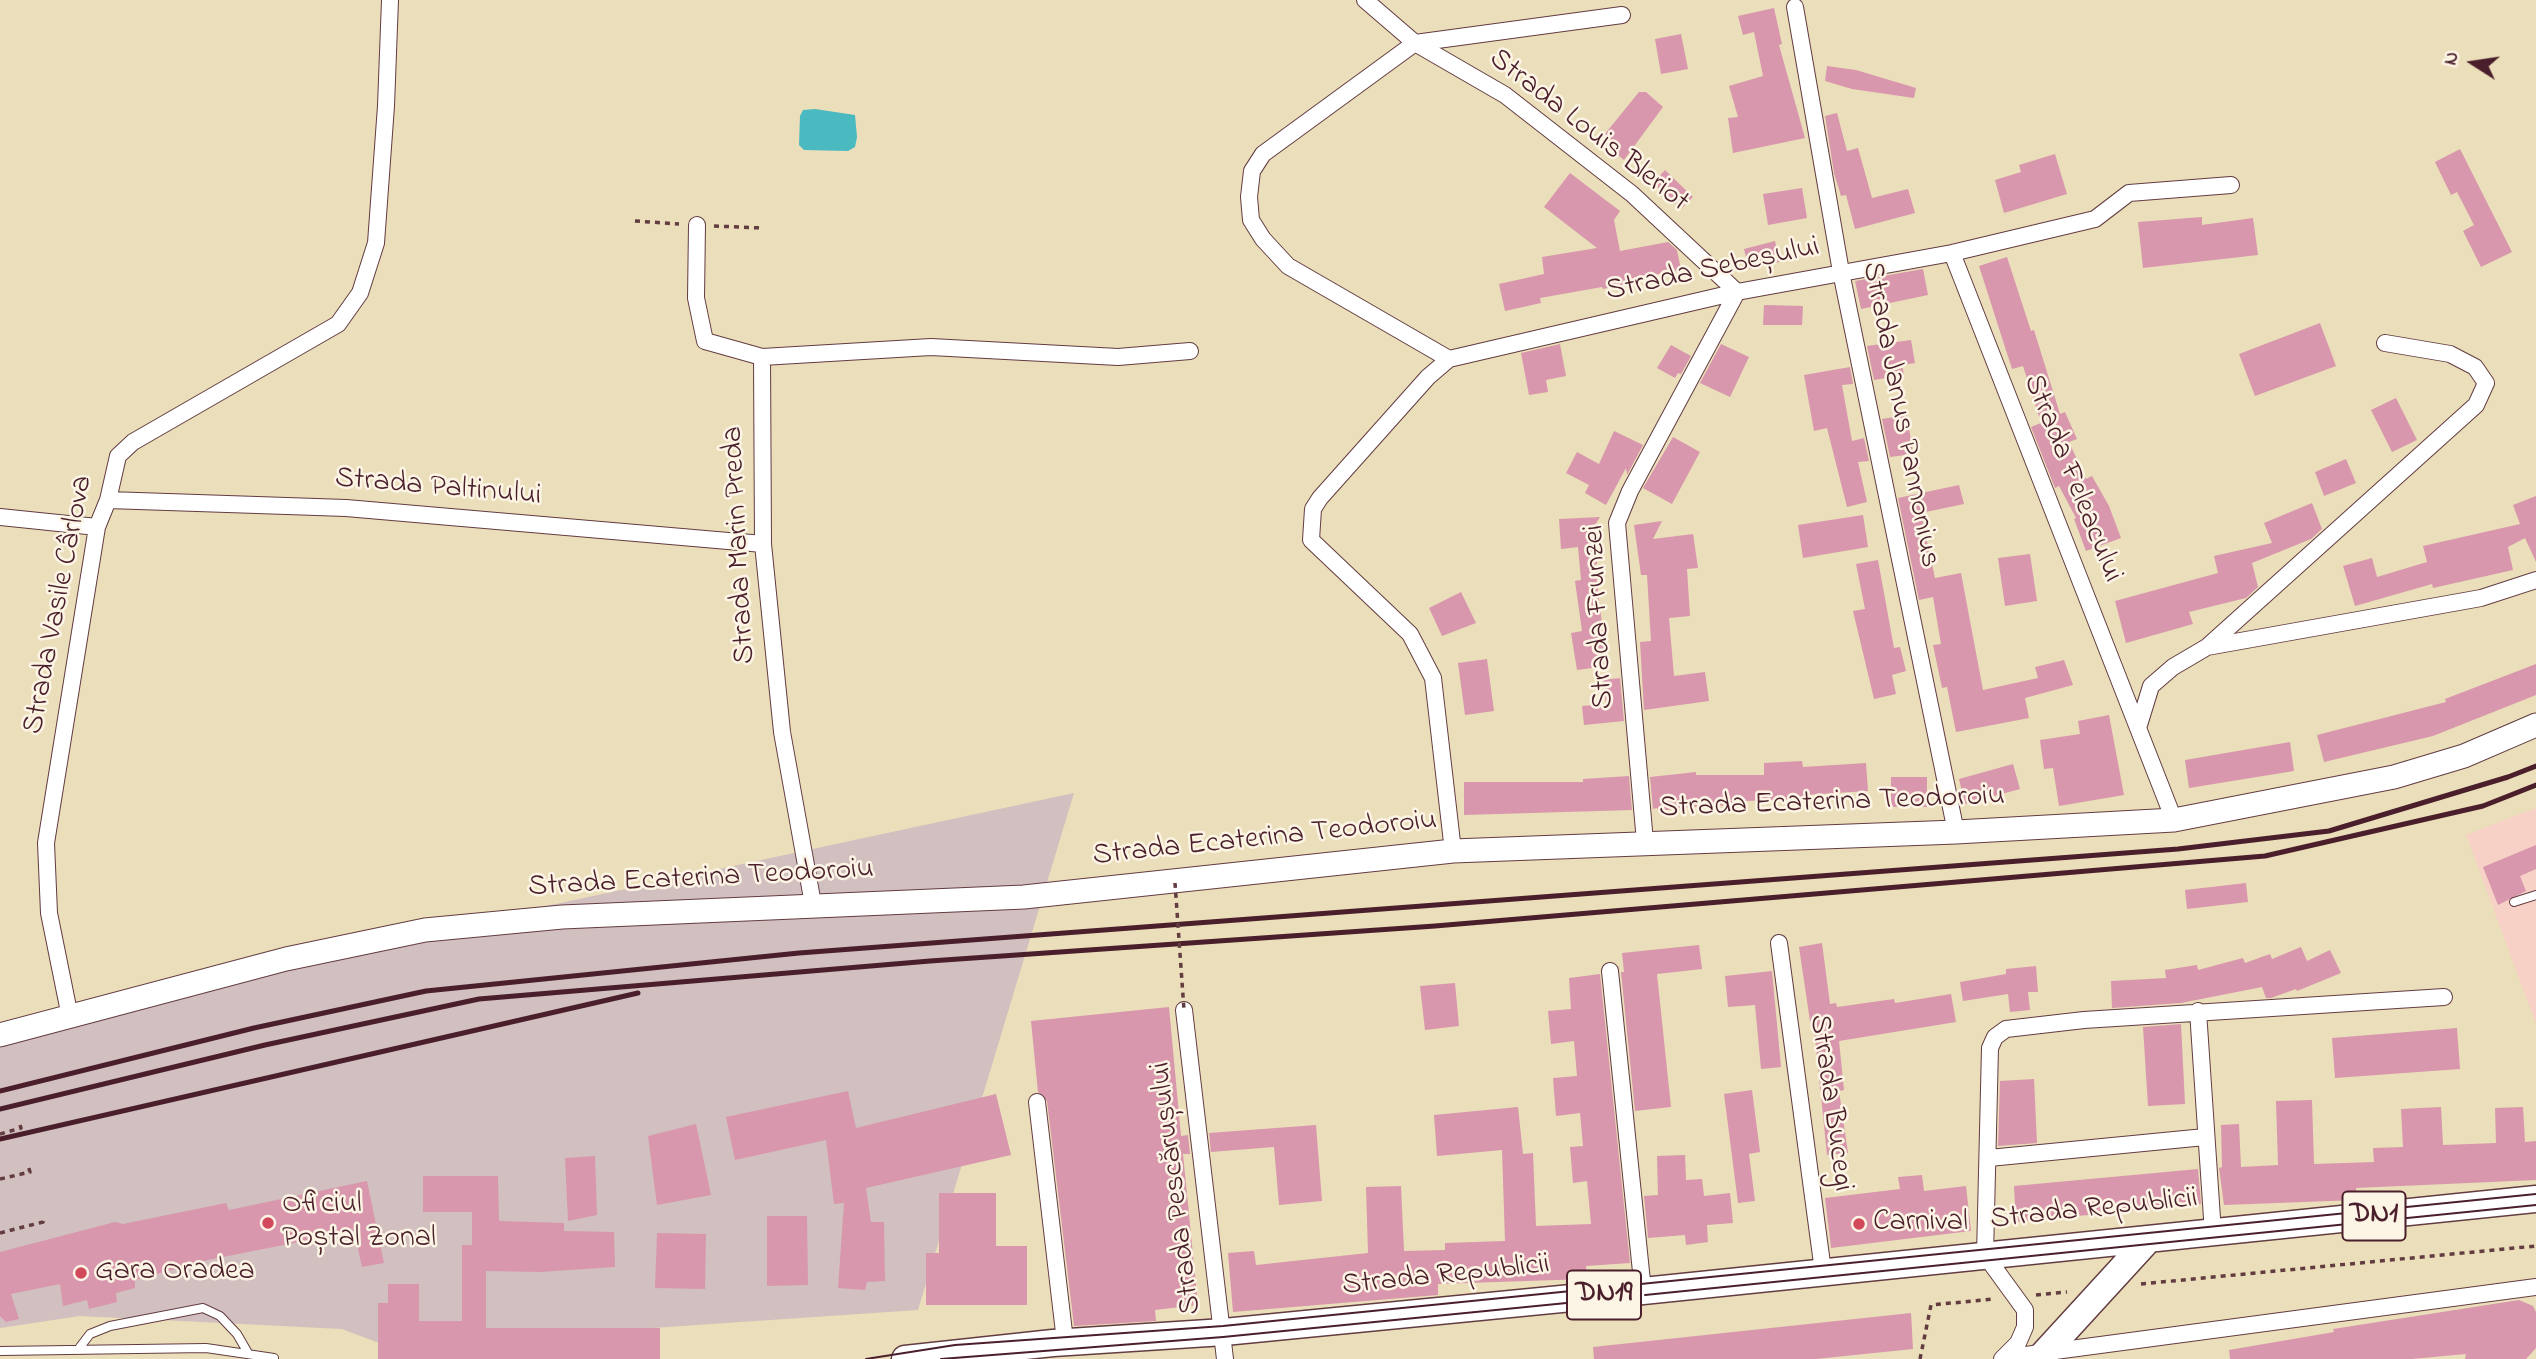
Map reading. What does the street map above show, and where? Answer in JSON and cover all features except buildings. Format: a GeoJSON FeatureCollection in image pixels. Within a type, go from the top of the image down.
{"type":"FeatureCollection","features":[{"type":"Feature","properties":{"kind":"main road","name":"Strada Ecaterina Teodoroiu"},"geometry":{"type":"LineString","coordinates":[[0,1035],[286,960],[425,930],[562,917],[813,904],[1024,897],[1175,883],[1452,851],[1956,832],[2174,820],[2395,777],[2464,756],[2536,725]]}},
{"type":"Feature","properties":{"kind":"main road","name":"Strada Republicii"},"geometry":{"type":"LineString","coordinates":[[905,1359],[1057,1344],[1224,1332],[1643,1291],[2536,1199]]}},
{"type":"Feature","properties":{"kind":"main road"},"geometry":{"type":"LineString","coordinates":[[2042,1356],[2148,1240]]}},
{"type":"Feature","properties":{"kind":"street","name":"Strada Vasile Cârlova"},"geometry":{"type":"LineString","coordinates":[[70,1017],[49,914],[46,843],[97,527],[108,500],[118,456],[133,442],[338,324],[360,293],[376,243],[390,0]]}},
{"type":"Feature","properties":{"kind":"street","name":"Strada Louis Bleriot"},"geometry":{"type":"LineString","coordinates":[[1365,0],[1415,43],[1505,95],[1632,194],[1737,292]]}},
{"type":"Feature","properties":{"kind":"street","name":"Strada Janus Pannonius"},"geometry":{"type":"LineString","coordinates":[[1795,7],[1841,272],[1956,832]]}},
{"type":"Feature","properties":{"kind":"street"},"geometry":{"type":"LineString","coordinates":[[1452,851],[1433,678],[1410,634],[1311,540],[1312,509],[1320,498],[1428,377],[1449,359],[1288,266],[1263,239],[1251,220],[1249,197],[1252,171],[1263,153],[1415,43],[1622,15]]}},
{"type":"Feature","properties":{"kind":"street","name":"Strada Sebeșului"},"geometry":{"type":"LineString","coordinates":[[1449,359],[1737,292],[1952,253],[2095,219],[2129,193],[2231,185]]}},
{"type":"Feature","properties":{"kind":"street"},"geometry":{"type":"LineString","coordinates":[[697,225],[696,298],[705,341],[762,357],[931,347],[1118,358],[1190,351]]}},
{"type":"Feature","properties":{"kind":"street","name":"Strada Feleacului"},"geometry":{"type":"LineString","coordinates":[[1952,253],[2174,820]]}},
{"type":"Feature","properties":{"kind":"street","name":"Strada Frunzei"},"geometry":{"type":"LineString","coordinates":[[1645,842],[1617,523],[1630,491],[1737,292]]}},
{"type":"Feature","properties":{"kind":"street"},"geometry":{"type":"LineString","coordinates":[[2139,725],[2151,686],[2173,667],[2207,647],[2476,405],[2486,383],[2475,367],[2450,354],[2385,343]]}},
{"type":"Feature","properties":{"kind":"street","name":"Strada Marin Preda"},"geometry":{"type":"LineString","coordinates":[[762,357],[763,544],[782,732],[813,904]]}},
{"type":"Feature","properties":{"kind":"street","name":"Strada Paltinului"},"geometry":{"type":"LineString","coordinates":[[108,500],[346,508],[763,544]]}},
{"type":"Feature","properties":{"kind":"street"},"geometry":{"type":"LineString","coordinates":[[0,517],[97,527]]}},
{"type":"Feature","properties":{"kind":"street"},"geometry":{"type":"LineString","coordinates":[[2207,647],[2481,598],[2536,580]]}},
{"type":"Feature","properties":{"kind":"street","name":"Strada Bucegi"},"geometry":{"type":"LineString","coordinates":[[1779,943],[1823,1271]]}},
{"type":"Feature","properties":{"kind":"street"},"geometry":{"type":"LineString","coordinates":[[1610,971],[1643,1291]]}},
{"type":"Feature","properties":{"kind":"street"},"geometry":{"type":"LineString","coordinates":[[2002,1359],[2018,1343],[2025,1326],[2025,1310],[1985,1255],[1990,1048],[1995,1037],[2006,1029],[2198,1011],[2444,997]]}},
{"type":"Feature","properties":{"kind":"street","name":"Strada Pescărușului"},"geometry":{"type":"LineString","coordinates":[[1184,1010],[1224,1332],[1225,1359]]}},
{"type":"Feature","properties":{"kind":"street"},"geometry":{"type":"LineString","coordinates":[[2198,1011],[2213,1233]]}},
{"type":"Feature","properties":{"kind":"street"},"geometry":{"type":"LineString","coordinates":[[1037,1102],[1057,1344]]}},
{"type":"Feature","properties":{"kind":"street"},"geometry":{"type":"LineString","coordinates":[[1989,1158],[2205,1137]]}},
{"type":"Feature","properties":{"kind":"street"},"geometry":{"type":"LineString","coordinates":[[2002,1359],[2042,1356],[2536,1287]]}},
{"type":"Feature","properties":{"kind":"lane"},"geometry":{"type":"LineString","coordinates":[[2514,902],[2536,895]]}},
{"type":"Feature","properties":{"kind":"lane"},"geometry":{"type":"LineString","coordinates":[[80,1347],[90,1334],[110,1326],[203,1308],[220,1315],[237,1334],[248,1353]]}},
{"type":"Feature","properties":{"kind":"lane"},"geometry":{"type":"LineString","coordinates":[[0,1351],[80,1347],[206,1348],[274,1358]]}},
{"type":"Feature","properties":{"kind":"path"},"geometry":{"type":"LineString","coordinates":[[1175,883],[1184,1010]]}},
{"type":"Feature","properties":{"kind":"path"},"geometry":{"type":"LineString","coordinates":[[0,1134],[21,1128],[20,1125]]}},
{"type":"Feature","properties":{"kind":"path"},"geometry":{"type":"LineString","coordinates":[[0,1179],[30,1172],[28,1164]]}},
{"type":"Feature","properties":{"kind":"path"},"geometry":{"type":"LineString","coordinates":[[0,1233],[43,1222],[42,1219]]}},
{"type":"Feature","properties":{"kind":"path"},"geometry":{"type":"LineString","coordinates":[[2107,1287],[2536,1246]]}},
{"type":"Feature","properties":{"kind":"path"},"geometry":{"type":"LineString","coordinates":[[1920,1359],[1931,1305],[2070,1292]]}},
{"type":"Feature","properties":{"kind":"shaded area"},"geometry":{"type":"Polygon","coordinates":[[[1074,793],[918,1310],[387,1346],[342,1329],[80,1316],[0,1328],[0,1023],[1074,793]]]}},
{"type":"Feature","properties":{"kind":"shaded area"},"geometry":{"type":"Polygon","coordinates":[[[2536,808],[2536,1024],[2466,835],[2536,808]]]}},
{"type":"Feature","properties":{"kind":"water"},"geometry":{"type":"Polygon","coordinates":[[[815,109],[855,115],[855,147],[848,151],[804,150],[799,145],[800,116],[803,110],[815,109]]]}},
{"type":"Feature","properties":{"kind":"tram line"},"geometry":{"type":"LineString","coordinates":[[866,1359],[955,1345],[1223,1326],[2536,1194]]}},
{"type":"Feature","properties":{"kind":"tram line"},"geometry":{"type":"LineString","coordinates":[[1645,1295],[2536,1205]]}},
{"type":"Feature","properties":{"kind":"tram line"},"geometry":{"type":"LineString","coordinates":[[941,1359],[1223,1337],[1617,1298]]}},
{"type":"Feature","properties":{"kind":"railway"},"geometry":{"type":"LineString","coordinates":[[0,1091],[254,1028],[426,991],[799,953],[2178,849],[2329,831],[2508,777],[2536,766]]}},
{"type":"Feature","properties":{"kind":"railway"},"geometry":{"type":"LineString","coordinates":[[0,1109],[265,1045],[479,999],[930,961],[1435,926],[2265,856],[2483,806],[2536,785]]}},
{"type":"Feature","properties":{"kind":"railway"},"geometry":{"type":"LineString","coordinates":[[0,1139],[638,993]]}},
{"type":"Feature","properties":{"kind":"place","name":"Oficiul Poștal Zonal"},"geometry":{"type":"Point","coordinates":[268,1223]}},
{"type":"Feature","properties":{"kind":"place","name":"Carnival"},"geometry":{"type":"Point","coordinates":[1859,1224]}},
{"type":"Feature","properties":{"kind":"place","name":"Gara Oradea"},"geometry":{"type":"Point","coordinates":[81,1273]}}]}
